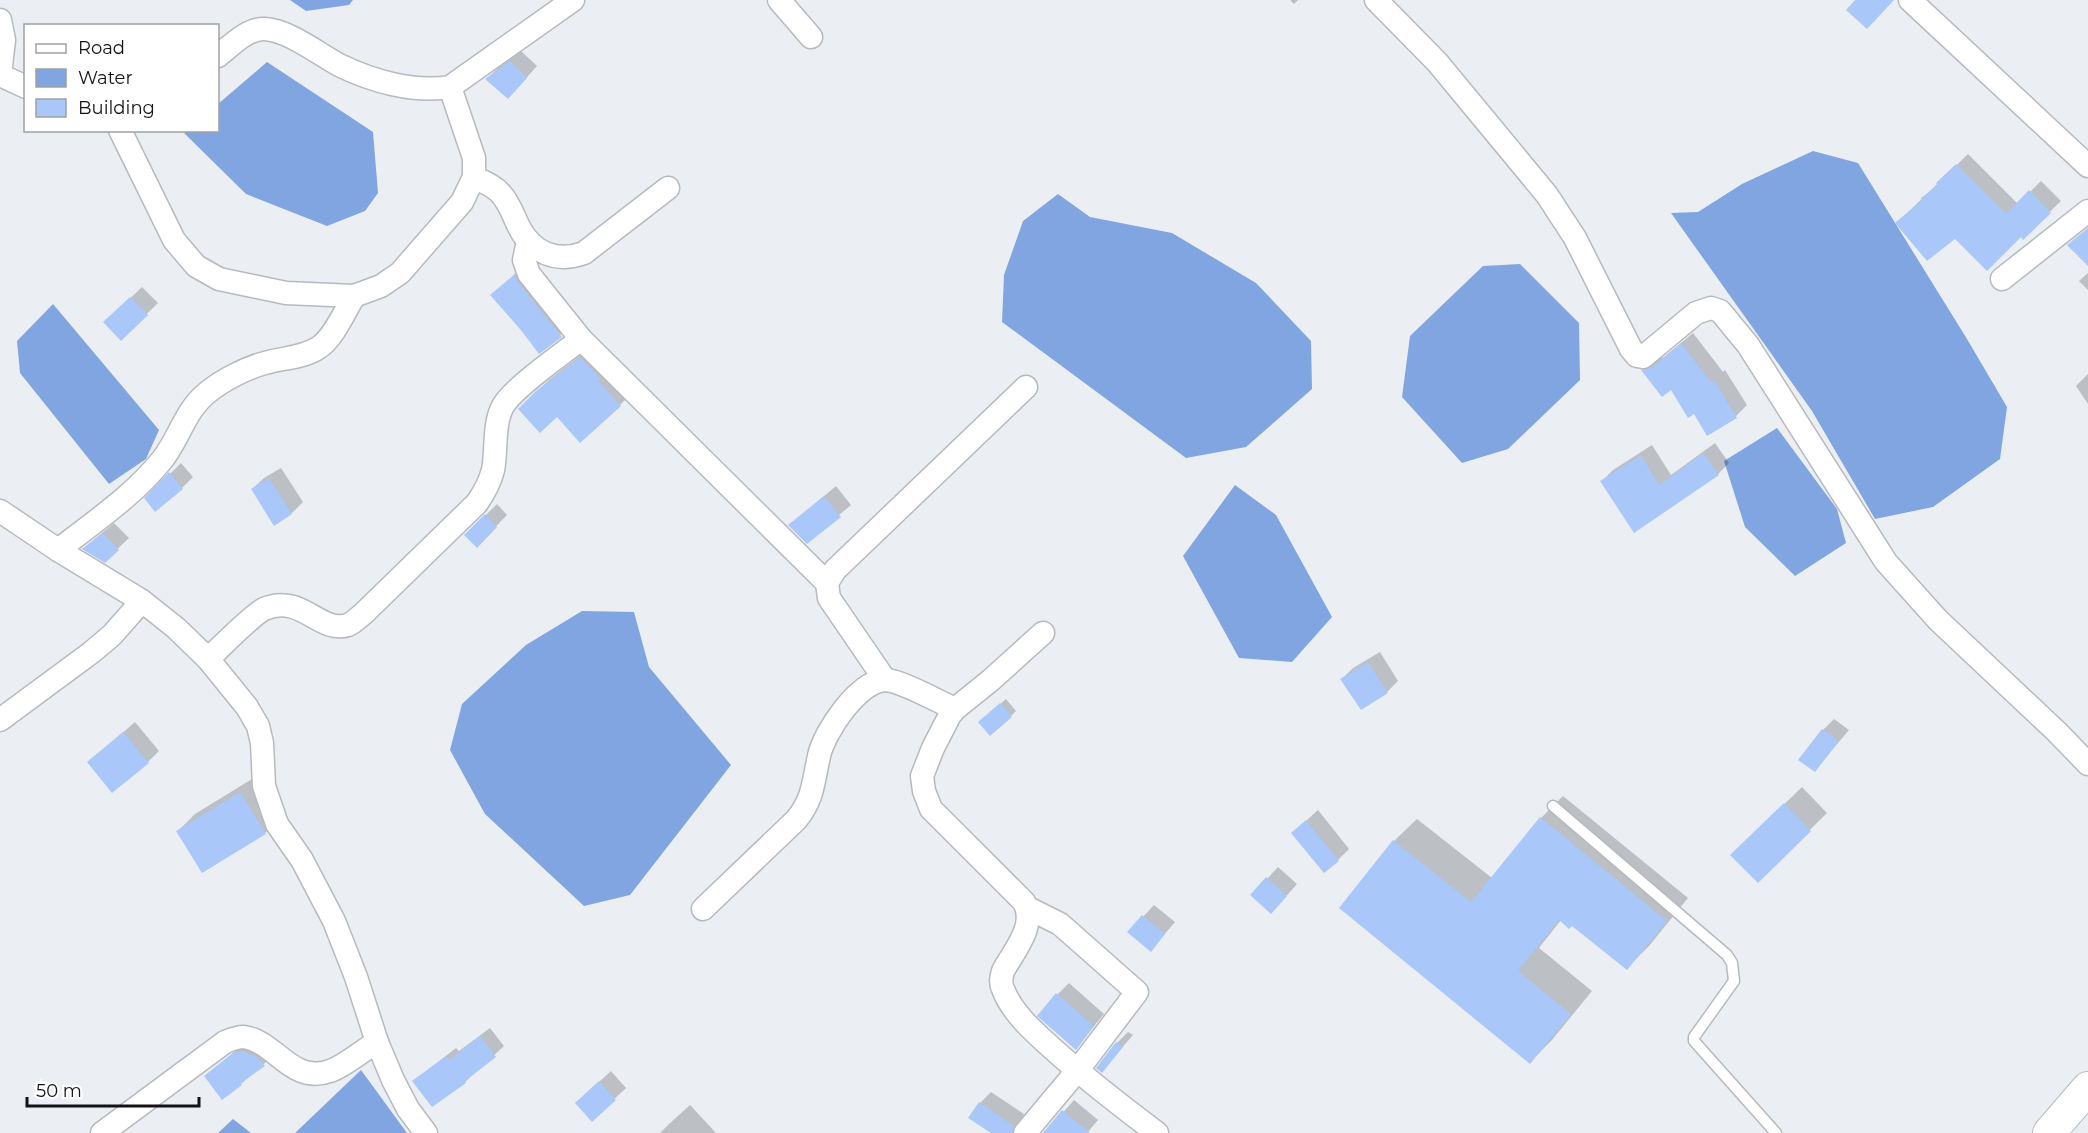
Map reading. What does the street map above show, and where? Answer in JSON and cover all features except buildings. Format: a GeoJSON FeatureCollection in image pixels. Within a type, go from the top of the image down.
{"type":"FeatureCollection","features":[{"type":"Feature","properties":{"kind":"main road"},"geometry":{"type":"LineString","coordinates":[[2049,1133],[2088,1088]]}},
{"type":"Feature","properties":{"kind":"street"},"geometry":{"type":"LineString","coordinates":[[779,0],[811,37]]}},
{"type":"Feature","properties":{"kind":"street"},"geometry":{"type":"LineString","coordinates":[[1376,0],[1437,62],[1548,195],[1575,238],[1635,354],[1643,357],[1696,313],[1711,308],[1720,310],[1748,345],[1886,562],[1938,621],[2088,764]]}},
{"type":"Feature","properties":{"kind":"street"},"geometry":{"type":"LineString","coordinates":[[1910,0],[2088,166]]}},
{"type":"Feature","properties":{"kind":"street"},"geometry":{"type":"LineString","coordinates":[[219,55],[250,32],[264,29],[299,42],[340,65],[381,81],[430,90],[450,87],[564,2]]}},
{"type":"Feature","properties":{"kind":"street"},"geometry":{"type":"LineString","coordinates":[[0,20],[4,40],[0,75],[24,86]]}},
{"type":"Feature","properties":{"kind":"street"},"geometry":{"type":"LineString","coordinates":[[121,132],[174,240],[196,266],[219,279],[286,293],[354,296],[381,286],[400,273],[462,202],[474,177],[474,158],[450,87]]}},
{"type":"Feature","properties":{"kind":"street"},"geometry":{"type":"LineString","coordinates":[[474,177],[499,191],[510,206],[528,241],[550,256],[569,259],[584,253],[668,188]]}},
{"type":"Feature","properties":{"kind":"street"},"geometry":{"type":"LineString","coordinates":[[2002,279],[2088,211]]}},
{"type":"Feature","properties":{"kind":"street"},"geometry":{"type":"LineString","coordinates":[[528,241],[525,260],[529,274],[580,339],[827,583]]}},
{"type":"Feature","properties":{"kind":"street"},"geometry":{"type":"LineString","coordinates":[[58,550],[128,496],[147,477],[164,457],[190,412],[207,393],[263,363],[318,348],[333,332],[354,296]]}},
{"type":"Feature","properties":{"kind":"street"},"geometry":{"type":"LineString","coordinates":[[208,659],[262,610],[281,604],[298,608],[331,626],[348,624],[363,614],[477,503],[487,488],[493,471],[498,423],[503,406],[516,392],[580,339]]}},
{"type":"Feature","properties":{"kind":"street"},"geometry":{"type":"LineString","coordinates":[[955,709],[907,687],[885,680],[828,598],[827,583],[835,570],[937,475],[1026,387]]}},
{"type":"Feature","properties":{"kind":"street"},"geometry":{"type":"LineString","coordinates":[[0,511],[58,550],[142,601],[176,628],[208,659],[247,707],[258,726],[262,743],[264,786],[277,824],[302,860],[334,921],[393,1080],[408,1109],[426,1133]]}},
{"type":"Feature","properties":{"kind":"street"},"geometry":{"type":"LineString","coordinates":[[0,720],[92,652],[112,635],[142,601]]}},
{"type":"Feature","properties":{"kind":"street"},"geometry":{"type":"LineString","coordinates":[[1025,1133],[1077,1071],[1137,992],[1060,924],[1028,908],[931,809],[926,799],[922,777],[937,739],[955,709],[1043,633]]}},
{"type":"Feature","properties":{"kind":"street"},"geometry":{"type":"LineString","coordinates":[[703,909],[801,815],[810,799],[819,756],[828,731],[863,691],[885,680]]}},
{"type":"Feature","properties":{"kind":"street"},"geometry":{"type":"LineString","coordinates":[[1028,908],[1028,923],[1003,971],[1001,987],[1009,1001],[1022,1019],[1077,1071],[1157,1133]]}},
{"type":"Feature","properties":{"kind":"street"},"geometry":{"type":"LineString","coordinates":[[102,1133],[225,1042],[243,1037],[260,1044],[291,1066],[310,1075],[330,1071],[377,1042]]}},
{"type":"Feature","properties":{"kind":"lane"},"geometry":{"type":"LineString","coordinates":[[1553,806],[1727,955],[1732,963],[1734,981],[1694,1037],[1694,1041],[1776,1133]]}},
{"type":"Feature","properties":{"kind":"water"},"geometry":{"type":"Polygon","coordinates":[[[290,0],[353,0],[349,5],[306,11],[290,0]]]}},
{"type":"Feature","properties":{"kind":"water"},"geometry":{"type":"Polygon","coordinates":[[[267,62],[373,132],[378,193],[365,211],[327,226],[246,194],[184,133],[219,132],[219,103],[267,62]]]}},
{"type":"Feature","properties":{"kind":"water"},"geometry":{"type":"Polygon","coordinates":[[[1813,151],[1858,163],[2007,407],[2000,459],[1933,507],[1875,519],[1812,411],[1671,213],[1698,212],[1742,184],[1813,151]]]}},
{"type":"Feature","properties":{"kind":"water"},"geometry":{"type":"Polygon","coordinates":[[[1058,194],[1090,217],[1172,233],[1256,283],[1311,341],[1312,389],[1246,447],[1186,458],[1002,322],[1004,275],[1023,221],[1058,194]]]}},
{"type":"Feature","properties":{"kind":"water"},"geometry":{"type":"Polygon","coordinates":[[[1520,264],[1579,323],[1580,380],[1508,449],[1462,463],[1402,397],[1410,336],[1483,266],[1520,264]]]}},
{"type":"Feature","properties":{"kind":"water"},"geometry":{"type":"Polygon","coordinates":[[[53,304],[159,430],[146,459],[109,484],[20,373],[17,341],[53,304]]]}},
{"type":"Feature","properties":{"kind":"water"},"geometry":{"type":"Polygon","coordinates":[[[1777,428],[1837,509],[1846,543],[1795,576],[1745,527],[1724,461],[1777,428]]]}},
{"type":"Feature","properties":{"kind":"water"},"geometry":{"type":"Polygon","coordinates":[[[1235,485],[1276,515],[1332,617],[1292,662],[1239,658],[1183,556],[1235,485]]]}},
{"type":"Feature","properties":{"kind":"water"},"geometry":{"type":"Polygon","coordinates":[[[582,611],[634,612],[649,667],[731,765],[630,895],[584,906],[485,814],[450,750],[462,704],[526,645],[582,611]]]}},
{"type":"Feature","properties":{"kind":"water"},"geometry":{"type":"Polygon","coordinates":[[[361,1070],[407,1133],[295,1133],[361,1070]]]}},
{"type":"Feature","properties":{"kind":"water"},"geometry":{"type":"Polygon","coordinates":[[[233,1119],[251,1133],[218,1133],[233,1119]]]}}]}
